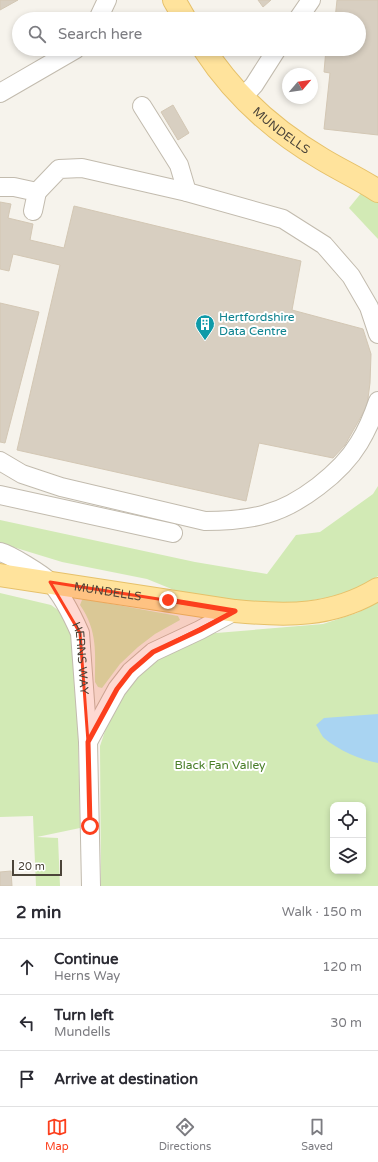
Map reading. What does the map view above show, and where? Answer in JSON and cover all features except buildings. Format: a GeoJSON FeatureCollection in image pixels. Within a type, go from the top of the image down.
{"type":"FeatureCollection","features":[{"type":"Feature","properties":{"kind":"main road"},"geometry":{"type":"LineString","coordinates":[[174,0],[181,12]]}},
{"type":"Feature","properties":{"kind":"main road","name":"MUNDELLS"},"geometry":{"type":"LineString","coordinates":[[209,56],[221,75],[265,120],[291,140],[378,191]]}},
{"type":"Feature","properties":{"kind":"main road","name":"MUNDELLS"},"geometry":{"type":"LineString","coordinates":[[0,575],[235,611],[273,614],[309,614],[337,608],[378,589]]}},
{"type":"Feature","properties":{"kind":"street"},"geometry":{"type":"LineString","coordinates":[[101,12],[107,0]]}},
{"type":"Feature","properties":{"kind":"street"},"geometry":{"type":"LineString","coordinates":[[303,12],[311,0]]}},
{"type":"Feature","properties":{"kind":"street"},"geometry":{"type":"LineString","coordinates":[[0,93],[64,56]]}},
{"type":"Feature","properties":{"kind":"street"},"geometry":{"type":"LineString","coordinates":[[242,98],[254,85],[273,56]]}},
{"type":"Feature","properties":{"kind":"street"},"geometry":{"type":"LineString","coordinates":[[142,106],[179,165],[187,192]]}},
{"type":"Feature","properties":{"kind":"street"},"geometry":{"type":"LineString","coordinates":[[33,210],[37,192],[59,168],[82,168],[187,192],[283,219],[324,245],[351,276],[369,307],[378,334]]}},
{"type":"Feature","properties":{"kind":"street"},"geometry":{"type":"LineString","coordinates":[[0,187],[14,187],[37,192]]}},
{"type":"Feature","properties":{"kind":"street"},"geometry":{"type":"LineString","coordinates":[[0,461],[22,474],[61,487],[205,521],[227,521],[266,514],[290,504],[310,492],[333,475],[358,445],[370,424],[378,401]]}},
{"type":"Feature","properties":{"kind":"street"},"geometry":{"type":"LineString","coordinates":[[0,495],[173,533]]}},
{"type":"Feature","properties":{"kind":"street"},"geometry":{"type":"LineString","coordinates":[[0,552],[9,554],[50,582]]}},
{"type":"Feature","properties":{"kind":"street","name":"HERNS WAY"},"geometry":{"type":"LineString","coordinates":[[50,582],[74,620],[80,633],[88,742],[91,886]]}},
{"type":"Feature","properties":{"kind":"street","name":"HERNS WAY"},"geometry":{"type":"LineString","coordinates":[[88,742],[117,689],[131,671],[153,652],[200,630],[235,611]]}},
{"type":"Feature","properties":{"kind":"highlighted area"},"geometry":{"type":"Polygon","coordinates":[[[50,582],[235,611],[153,652],[131,671],[117,689],[88,742],[80,633],[50,582]]]}},
{"type":"Feature","properties":{"kind":"green space"},"geometry":{"type":"Polygon","coordinates":[[[362,192],[378,202],[378,239],[349,208],[362,192]]]}},
{"type":"Feature","properties":{"kind":"green space"},"geometry":{"type":"Polygon","coordinates":[[[378,486],[378,576],[358,588],[330,597],[291,604],[259,605],[184,594],[147,579],[62,562],[0,543],[0,520],[195,562],[267,574],[296,535],[320,532],[373,494],[378,486]]]}},
{"type":"Feature","properties":{"kind":"green space"},"geometry":{"type":"Polygon","coordinates":[[[0,593],[51,605],[62,613],[76,642],[80,828],[37,837],[58,838],[60,886],[36,886],[33,816],[0,817],[0,593]]]}},
{"type":"Feature","properties":{"kind":"green space"},"geometry":{"type":"Polygon","coordinates":[[[84,599],[178,616],[180,620],[155,634],[138,647],[120,664],[102,688],[98,687],[95,682],[95,652],[93,633],[86,615],[80,605],[84,599]]]}},
{"type":"Feature","properties":{"kind":"green space","name":"Black Fan Valley"},"geometry":{"type":"Polygon","coordinates":[[[378,602],[378,886],[101,886],[100,746],[108,722],[136,675],[160,656],[204,634],[323,624],[357,613],[378,602]]]}},
{"type":"Feature","properties":{"kind":"water"},"geometry":{"type":"Polygon","coordinates":[[[378,714],[378,763],[357,757],[336,747],[324,738],[316,725],[324,718],[378,714]]]}},
{"type":"Feature","properties":{"kind":"place","name":"Hertfordshire Data Centre"},"geometry":{"type":"Point","coordinates":[205,341]}},
{"type":"Feature","properties":{"kind":"route"},"geometry":{"type":"LineString","coordinates":[[90,826],[88,742],[117,689],[131,671],[153,652],[200,630],[235,611],[168,600]]}}]}
